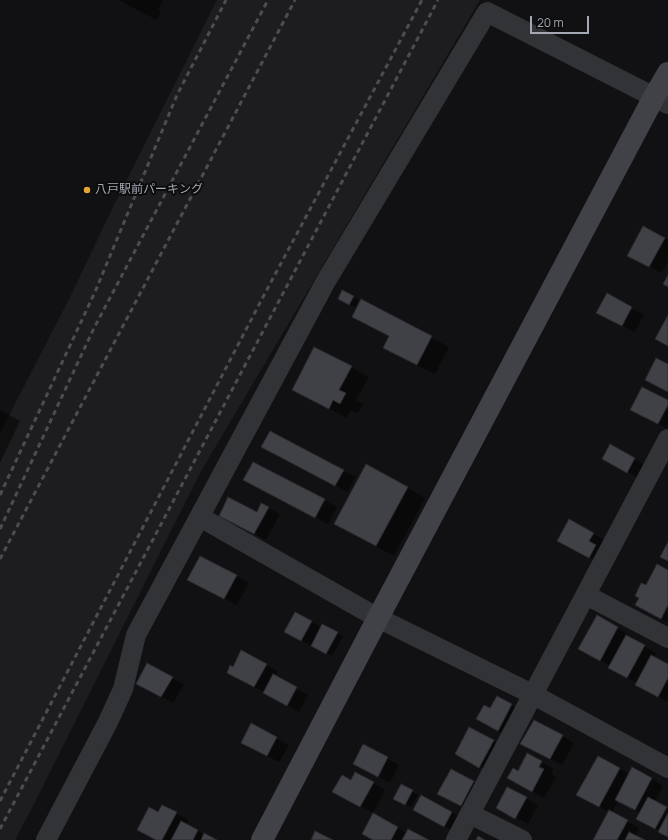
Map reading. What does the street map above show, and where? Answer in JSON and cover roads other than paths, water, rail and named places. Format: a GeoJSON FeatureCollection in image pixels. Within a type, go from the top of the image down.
{"type":"FeatureCollection","features":[{"type":"Feature","properties":{"kind":"street"},"geometry":{"type":"LineString","coordinates":[[46,840],[108,722],[123,689],[136,635],[326,281],[488,12],[661,100]]}},
{"type":"Feature","properties":{"kind":"street"},"geometry":{"type":"LineString","coordinates":[[262,840],[378,618],[661,100],[668,73]]}},
{"type":"Feature","properties":{"kind":"street"},"geometry":{"type":"LineString","coordinates":[[456,840],[668,439]]}},
{"type":"Feature","properties":{"kind":"street"},"geometry":{"type":"LineString","coordinates":[[200,517],[378,618],[532,694],[668,768]]}},
{"type":"Feature","properties":{"kind":"street"},"geometry":{"type":"LineString","coordinates":[[586,595],[668,638]]}},
{"type":"Feature","properties":{"kind":"street"},"geometry":{"type":"LineString","coordinates":[[470,814],[522,840]]}},
{"type":"Feature","properties":{"kind":"railway"},"geometry":{"type":"LineString","coordinates":[[0,495],[95,292],[177,95],[226,0]]}},
{"type":"Feature","properties":{"kind":"railway"},"geometry":{"type":"LineString","coordinates":[[0,529],[94,328],[268,0]]}},
{"type":"Feature","properties":{"kind":"railway"},"geometry":{"type":"LineString","coordinates":[[0,559],[295,0]]}},
{"type":"Feature","properties":{"kind":"railway"},"geometry":{"type":"LineString","coordinates":[[0,801],[263,297],[422,0]]}},
{"type":"Feature","properties":{"kind":"railway"},"geometry":{"type":"LineString","coordinates":[[0,829],[438,0]]}},
{"type":"Feature","properties":{"kind":"place","name":"八戸駅前パーキング"},"geometry":{"type":"Point","coordinates":[87,190]}}]}
